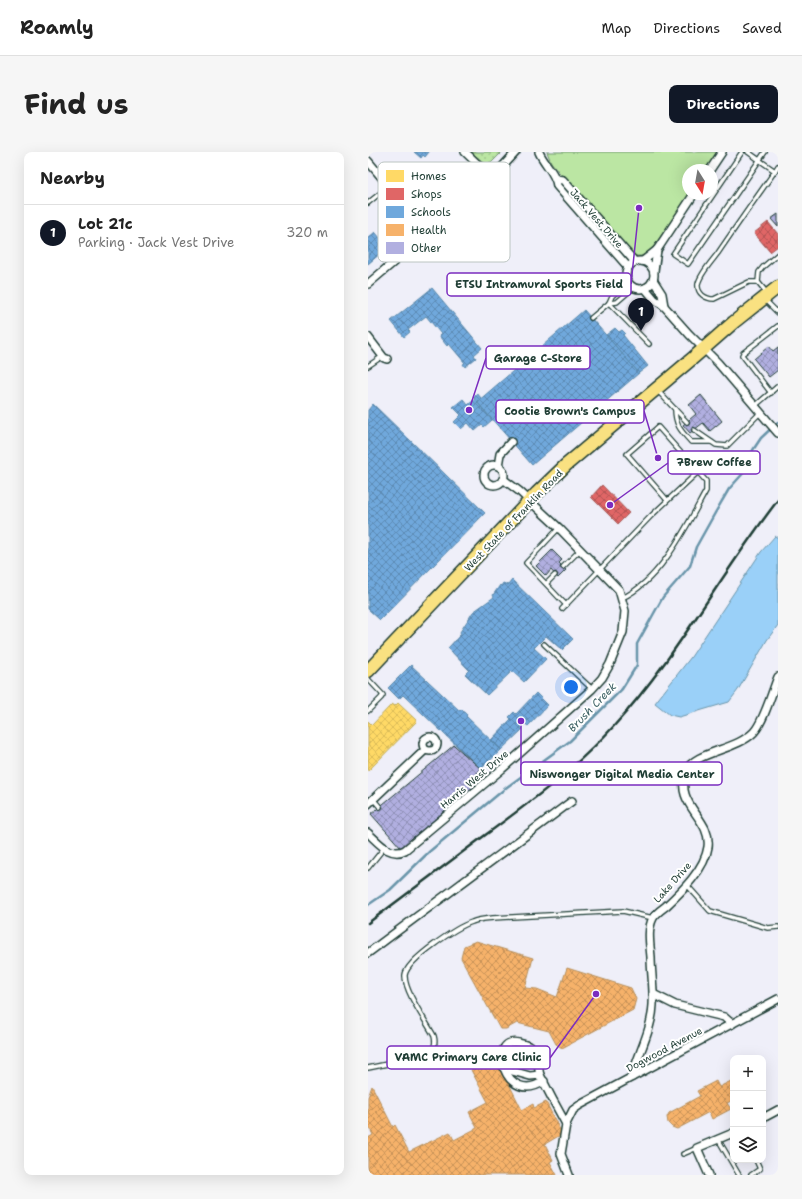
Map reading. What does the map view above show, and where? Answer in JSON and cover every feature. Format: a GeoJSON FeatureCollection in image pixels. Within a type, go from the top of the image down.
{"type":"FeatureCollection","features":[{"type":"Feature","properties":{"kind":"highway","name":"West State of Franklin Road"},"geometry":{"type":"LineString","coordinates":[[368,671],[566,465],[734,322],[772,294]]}},
{"type":"Feature","properties":{"kind":"street"},"geometry":{"type":"LineString","coordinates":[[465,152],[475,162]]}},
{"type":"Feature","properties":{"kind":"street"},"geometry":{"type":"LineString","coordinates":[[507,162],[516,152]]}},
{"type":"Feature","properties":{"kind":"street","name":"Jack Vest Drive"},"geometry":{"type":"LineString","coordinates":[[539,152],[556,179],[557,186],[628,267]]}},
{"type":"Feature","properties":{"kind":"street"},"geometry":{"type":"LineString","coordinates":[[714,164],[722,152]]}},
{"type":"Feature","properties":{"kind":"street"},"geometry":{"type":"LineString","coordinates":[[368,161],[378,172]]}},
{"type":"Feature","properties":{"kind":"street","name":"Jack Vest Drive"},"geometry":{"type":"LineString","coordinates":[[556,179],[563,180],[635,262]]}},
{"type":"Feature","properties":{"kind":"street"},"geometry":{"type":"LineString","coordinates":[[690,200],[657,250],[643,261],[635,262],[628,267],[625,276],[631,285],[645,288],[654,299],[664,306],[761,412],[778,433]]}},
{"type":"Feature","properties":{"kind":"street"},"geometry":{"type":"LineString","coordinates":[[645,288],[653,280],[657,250]]}},
{"type":"Feature","properties":{"kind":"street"},"geometry":{"type":"LineString","coordinates":[[643,261],[649,264],[654,271]]}},
{"type":"Feature","properties":{"kind":"street"},"geometry":{"type":"LineString","coordinates":[[368,284],[394,262]]}},
{"type":"Feature","properties":{"kind":"street"},"geometry":{"type":"LineString","coordinates":[[653,280],[662,294],[664,306]]}},
{"type":"Feature","properties":{"kind":"street"},"geometry":{"type":"LineString","coordinates":[[368,337],[385,357]]}},
{"type":"Feature","properties":{"kind":"street"},"geometry":{"type":"LineString","coordinates":[[498,466],[500,454],[511,442]]}},
{"type":"Feature","properties":{"kind":"street"},"geometry":{"type":"LineString","coordinates":[[498,466],[503,470],[503,479],[496,485],[489,484],[485,478],[485,472],[489,467],[498,466]]}},
{"type":"Feature","properties":{"kind":"street","name":"Harris West Drive"},"geometry":{"type":"LineString","coordinates":[[384,848],[398,853],[405,850],[502,769],[592,689],[602,678],[610,664],[623,632],[625,616],[619,590],[559,528],[530,501],[503,479]]}},
{"type":"Feature","properties":{"kind":"street","name":"Lake Drive"},"geometry":{"type":"LineString","coordinates":[[632,1078],[651,1019],[653,994],[650,937],[653,918],[687,884],[704,858],[708,848],[706,832],[686,800],[683,785],[687,768],[692,762],[700,757],[736,744],[754,732],[761,719],[778,677]]}},
{"type":"Feature","properties":{"kind":"street"},"geometry":{"type":"LineString","coordinates":[[370,801],[425,750]]}},
{"type":"Feature","properties":{"kind":"street"},"geometry":{"type":"LineString","coordinates":[[368,954],[572,801]]}},
{"type":"Feature","properties":{"kind":"street"},"geometry":{"type":"LineString","coordinates":[[368,833],[384,848]]}},
{"type":"Feature","properties":{"kind":"street"},"geometry":{"type":"LineString","coordinates":[[653,994],[675,1004],[724,1018],[732,1024]]}},
{"type":"Feature","properties":{"kind":"street","name":"Dogwood Avenue"},"geometry":{"type":"LineString","coordinates":[[566,1124],[573,1110],[580,1105],[778,999]]}},
{"type":"Feature","properties":{"kind":"street"},"geometry":{"type":"LineString","coordinates":[[544,1082],[530,1088],[523,1088],[513,1081],[505,1069],[502,1060],[502,1050],[516,1042],[532,1047],[536,1052],[540,1074],[566,1124],[561,1154],[570,1175]]}},
{"type":"Feature","properties":{"kind":"street"},"geometry":{"type":"LineString","coordinates":[[505,1069],[530,1076],[540,1074]]}},
{"type":"Feature","properties":{"kind":"street"},"geometry":{"type":"LineString","coordinates":[[766,1116],[778,1110]]}},
{"type":"Feature","properties":{"kind":"street"},"geometry":{"type":"LineString","coordinates":[[709,1175],[697,1148],[730,1134]]}},
{"type":"Feature","properties":{"kind":"lane"},"geometry":{"type":"LineString","coordinates":[[742,152],[673,254],[688,264],[765,152]]}},
{"type":"Feature","properties":{"kind":"lane"},"geometry":{"type":"LineString","coordinates":[[748,152],[774,171]]}},
{"type":"Feature","properties":{"kind":"lane"},"geometry":{"type":"LineString","coordinates":[[778,166],[711,262],[700,280],[698,288],[702,295],[709,299],[714,299],[749,282],[758,282],[772,294],[778,313]]}},
{"type":"Feature","properties":{"kind":"lane"},"geometry":{"type":"LineString","coordinates":[[368,204],[378,196]]}},
{"type":"Feature","properties":{"kind":"lane"},"geometry":{"type":"LineString","coordinates":[[758,282],[759,272],[778,254]]}},
{"type":"Feature","properties":{"kind":"lane"},"geometry":{"type":"LineString","coordinates":[[590,318],[609,303],[612,296],[631,285]]}},
{"type":"Feature","properties":{"kind":"lane"},"geometry":{"type":"LineString","coordinates":[[609,303],[618,302],[631,285]]}},
{"type":"Feature","properties":{"kind":"lane"},"geometry":{"type":"LineString","coordinates":[[609,303],[649,344]]}},
{"type":"Feature","properties":{"kind":"lane"},"geometry":{"type":"LineString","coordinates":[[770,394],[742,355],[778,326]]}},
{"type":"Feature","properties":{"kind":"lane"},"geometry":{"type":"LineString","coordinates":[[368,366],[385,357]]}},
{"type":"Feature","properties":{"kind":"lane"},"geometry":{"type":"LineString","coordinates":[[755,406],[778,386]]}},
{"type":"Feature","properties":{"kind":"lane"},"geometry":{"type":"LineString","coordinates":[[656,389],[686,422]]}},
{"type":"Feature","properties":{"kind":"lane"},"geometry":{"type":"LineString","coordinates":[[675,409],[675,420],[681,431],[691,442],[711,442]]}},
{"type":"Feature","properties":{"kind":"lane"},"geometry":{"type":"LineString","coordinates":[[694,430],[716,445],[727,446],[761,412]]}},
{"type":"Feature","properties":{"kind":"lane"},"geometry":{"type":"LineString","coordinates":[[622,598],[637,589],[673,550],[706,491],[706,481],[658,427],[628,454],[667,500]]}},
{"type":"Feature","properties":{"kind":"lane"},"geometry":{"type":"LineString","coordinates":[[562,609],[667,500],[698,472]]}},
{"type":"Feature","properties":{"kind":"lane"},"geometry":{"type":"LineString","coordinates":[[559,528],[526,563],[566,604]]}},
{"type":"Feature","properties":{"kind":"lane"},"geometry":{"type":"LineString","coordinates":[[563,567],[580,549]]}},
{"type":"Feature","properties":{"kind":"lane"},"geometry":{"type":"LineString","coordinates":[[547,583],[555,575]]}},
{"type":"Feature","properties":{"kind":"lane"},"geometry":{"type":"LineString","coordinates":[[544,644],[592,689]]}},
{"type":"Feature","properties":{"kind":"lane"},"geometry":{"type":"LineString","coordinates":[[368,680],[382,694],[381,698],[368,711]]}},
{"type":"Feature","properties":{"kind":"lane"},"geometry":{"type":"LineString","coordinates":[[370,801],[380,807]]}},
{"type":"Feature","properties":{"kind":"lane"},"geometry":{"type":"LineString","coordinates":[[368,868],[384,848]]}},
{"type":"Feature","properties":{"kind":"lane"},"geometry":{"type":"LineString","coordinates":[[687,884],[710,911],[768,928],[778,927]]}},
{"type":"Feature","properties":{"kind":"lane"},"geometry":{"type":"LineString","coordinates":[[368,1068],[427,1055],[433,1050],[436,1042],[434,1036],[409,990],[405,974],[409,966],[452,932],[475,921],[493,918],[623,911],[653,918]]}},
{"type":"Feature","properties":{"kind":"lane"},"geometry":{"type":"LineString","coordinates":[[718,1138],[739,1175]]}},
{"type":"Feature","properties":{"kind":"lane"},"geometry":{"type":"LineString","coordinates":[[683,1154],[697,1148]]}},
{"type":"Feature","properties":{"kind":"lane"},"geometry":{"type":"LineString","coordinates":[[751,1175],[760,1169],[757,1163]]}},
{"type":"Feature","properties":{"kind":"green space"},"geometry":{"type":"Polygon","coordinates":[[[471,152],[502,152],[492,162],[483,162],[471,152]]]}},
{"type":"Feature","properties":{"kind":"green space"},"geometry":{"type":"Polygon","coordinates":[[[547,152],[718,152],[710,164],[682,164],[682,200],[686,200],[651,250],[638,256],[629,253],[551,162],[547,152]]]}},
{"type":"Feature","properties":{"kind":"water"},"geometry":{"type":"Polygon","coordinates":[[[775,536],[778,538],[778,625],[767,640],[738,690],[729,702],[679,717],[670,715],[655,703],[691,657],[761,552],[775,536]]]}},
{"type":"Feature","properties":{"kind":"building: Homes"},"geometry":{"type":"Polygon","coordinates":[[[398,703],[417,721],[368,771],[368,721],[372,725],[392,704],[395,706],[398,703]]]}},
{"type":"Feature","properties":{"kind":"building: Shops"},"geometry":{"type":"Polygon","coordinates":[[[768,222],[778,234],[778,246],[770,252],[754,233],[768,222]]]}},
{"type":"Feature","properties":{"kind":"building: Shops"},"geometry":{"type":"Polygon","coordinates":[[[602,485],[629,513],[618,524],[591,497],[602,485]]]}},
{"type":"Feature","properties":{"kind":"building: Schools"},"geometry":{"type":"Polygon","coordinates":[[[414,152],[429,152],[425,157],[423,155],[421,158],[414,152]]]}},
{"type":"Feature","properties":{"kind":"building: Schools"},"geometry":{"type":"Polygon","coordinates":[[[375,232],[378,235],[378,256],[368,264],[368,238],[375,232]]]}},
{"type":"Feature","properties":{"kind":"building: Schools"},"geometry":{"type":"Polygon","coordinates":[[[432,288],[482,348],[474,355],[476,358],[465,367],[463,364],[465,363],[449,344],[447,346],[439,336],[441,334],[426,316],[408,330],[410,332],[404,337],[391,321],[432,288]]]}},
{"type":"Feature","properties":{"kind":"building: Schools"},"geometry":{"type":"Polygon","coordinates":[[[584,310],[639,373],[532,465],[477,402],[584,310]]]}},
{"type":"Feature","properties":{"kind":"building: Schools"},"geometry":{"type":"Polygon","coordinates":[[[615,328],[619,332],[622,330],[625,333],[623,335],[648,366],[639,373],[606,335],[615,328]]]}},
{"type":"Feature","properties":{"kind":"building: Schools"},"geometry":{"type":"Polygon","coordinates":[[[477,393],[481,398],[477,402],[492,420],[484,427],[482,425],[475,431],[468,423],[461,429],[454,422],[461,415],[453,407],[463,399],[468,405],[475,399],[473,397],[477,393]]]}},
{"type":"Feature","properties":{"kind":"building: Schools"},"geometry":{"type":"Polygon","coordinates":[[[373,404],[485,513],[380,620],[368,609],[368,410],[373,404]]]}},
{"type":"Feature","properties":{"kind":"building: Schools"},"geometry":{"type":"Polygon","coordinates":[[[512,580],[573,639],[562,650],[546,636],[534,648],[546,659],[524,682],[512,671],[487,695],[465,674],[469,670],[448,648],[461,634],[460,632],[473,612],[494,597],[493,595],[500,585],[501,586],[503,583],[508,585],[512,580]]]}},
{"type":"Feature","properties":{"kind":"building: Schools"},"geometry":{"type":"Polygon","coordinates":[[[411,665],[460,711],[462,709],[467,715],[466,716],[501,750],[481,769],[403,695],[399,699],[388,688],[411,665]]]}},
{"type":"Feature","properties":{"kind":"building: Schools"},"geometry":{"type":"Polygon","coordinates":[[[536,693],[548,705],[528,726],[524,723],[521,727],[523,729],[501,750],[491,740],[511,719],[509,717],[514,712],[516,714],[536,693]]]}},
{"type":"Feature","properties":{"kind":"building: Health"},"geometry":{"type":"Polygon","coordinates":[[[476,941],[533,958],[525,988],[537,989],[557,997],[567,968],[631,988],[636,999],[633,1010],[562,1048],[556,1044],[549,1031],[517,1023],[506,1029],[500,1029],[461,958],[464,946],[476,941]]]}},
{"type":"Feature","properties":{"kind":"building: Health"},"geometry":{"type":"Polygon","coordinates":[[[496,1058],[522,1110],[533,1104],[534,1108],[546,1102],[562,1134],[545,1144],[553,1160],[550,1162],[557,1175],[368,1175],[368,1138],[373,1135],[368,1125],[368,1097],[372,1086],[393,1127],[395,1125],[409,1152],[450,1132],[454,1140],[477,1128],[469,1112],[488,1102],[471,1070],[496,1058]]]}},
{"type":"Feature","properties":{"kind":"building: Health"},"geometry":{"type":"Polygon","coordinates":[[[716,1081],[719,1087],[730,1082],[730,1102],[727,1103],[730,1110],[712,1119],[709,1112],[677,1129],[668,1123],[667,1117],[669,1113],[700,1096],[697,1091],[716,1081]]]}},
{"type":"Feature","properties":{"kind":"building: Other"},"geometry":{"type":"Polygon","coordinates":[[[778,214],[778,227],[771,219],[778,214]]]}},
{"type":"Feature","properties":{"kind":"building: Other"},"geometry":{"type":"Polygon","coordinates":[[[769,346],[773,351],[778,347],[778,370],[769,377],[754,359],[769,346]]]}},
{"type":"Feature","properties":{"kind":"building: Other"},"geometry":{"type":"Polygon","coordinates":[[[701,395],[722,421],[710,431],[703,423],[690,433],[683,425],[696,414],[689,405],[701,395]]]}},
{"type":"Feature","properties":{"kind":"building: Other"},"geometry":{"type":"Polygon","coordinates":[[[552,550],[562,560],[559,563],[566,570],[558,578],[551,570],[546,576],[536,566],[552,550]]]}},
{"type":"Feature","properties":{"kind":"building: Other"},"geometry":{"type":"Polygon","coordinates":[[[454,745],[481,769],[475,776],[480,781],[401,848],[371,814],[454,745]]]}},
{"type":"Feature","properties":{"kind":"waterway","name":"Brush Creek"},"geometry":{"type":"LineString","coordinates":[[368,905],[390,890],[430,851],[507,787],[570,741],[622,689],[637,665],[637,644],[663,597],[690,566],[696,547],[729,489],[747,469],[753,450],[761,438],[778,422]]}},
{"type":"Feature","properties":{"kind":"railway"},"geometry":{"type":"LineString","coordinates":[[368,923],[535,798],[583,757],[613,727],[657,673],[778,500]]}},
{"type":"Feature","properties":{"kind":"place","name":"ETSU Intramural Sports Field"},"geometry":{"type":"Point","coordinates":[639,208]}},
{"type":"Feature","properties":{"kind":"place","name":"Lot 21c"},"geometry":{"type":"Point","coordinates":[641,331]}},
{"type":"Feature","properties":{"kind":"place","name":"Garage C-Store"},"geometry":{"type":"Point","coordinates":[469,410]}},
{"type":"Feature","properties":{"kind":"place","name":"Cootie Brown's Campus"},"geometry":{"type":"Point","coordinates":[658,458]}},
{"type":"Feature","properties":{"kind":"place","name":"7Brew Coffee"},"geometry":{"type":"Point","coordinates":[610,505]}},
{"type":"Feature","properties":{"kind":"place","name":"Niswonger Digital Media Center"},"geometry":{"type":"Point","coordinates":[521,721]}},
{"type":"Feature","properties":{"kind":"place","name":"VAMC Primary Care Clinic"},"geometry":{"type":"Point","coordinates":[596,994]}}]}
